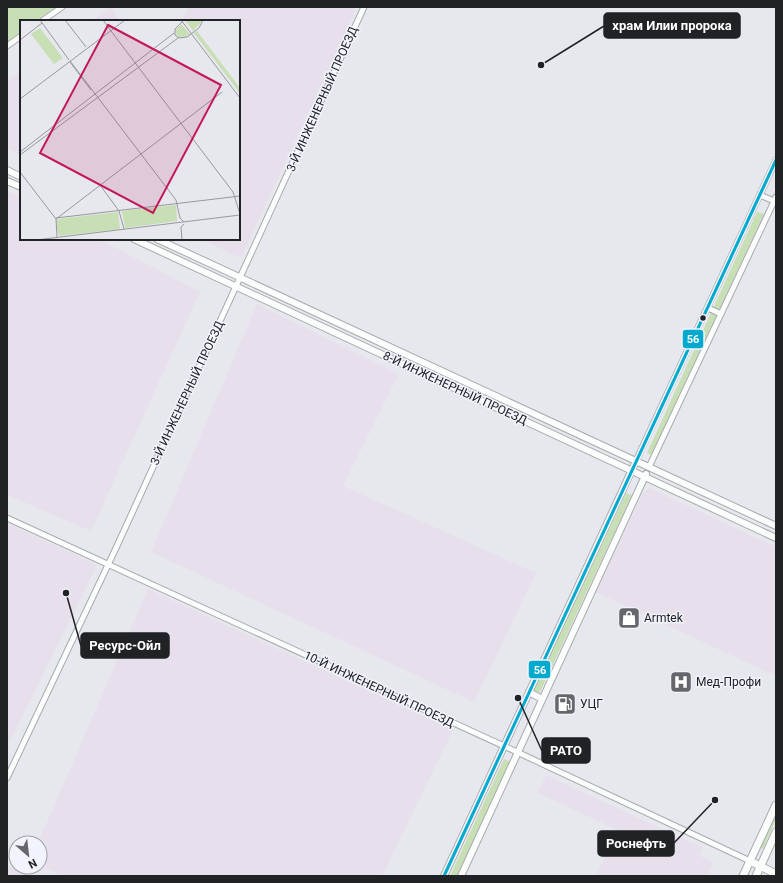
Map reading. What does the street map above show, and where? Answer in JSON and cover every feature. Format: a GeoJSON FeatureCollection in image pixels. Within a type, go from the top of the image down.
{"type":"FeatureCollection","features":[{"type":"Feature","properties":{"kind":"main road"},"geometry":{"type":"LineString","coordinates":[[743,876],[776,805]]}},
{"type":"Feature","properties":{"kind":"main road"},"geometry":{"type":"LineString","coordinates":[[756,876],[776,832]]}},
{"type":"Feature","properties":{"kind":"main road"},"geometry":{"type":"LineString","coordinates":[[750,861],[776,874]]}},
{"type":"Feature","properties":{"kind":"street"},"geometry":{"type":"LineString","coordinates":[[43,20],[62,7]]}},
{"type":"Feature","properties":{"kind":"street","name":"3-Й ИНЖЕНЕРНЫЙ ПРОЕЗД"},"geometry":{"type":"LineString","coordinates":[[7,778],[109,565],[364,7]]}},
{"type":"Feature","properties":{"kind":"street"},"geometry":{"type":"LineString","coordinates":[[7,46],[20,37]]}},
{"type":"Feature","properties":{"kind":"street"},"geometry":{"type":"LineString","coordinates":[[444,876],[776,160]]}},
{"type":"Feature","properties":{"kind":"street"},"geometry":{"type":"LineString","coordinates":[[7,170],[20,176]]}},
{"type":"Feature","properties":{"kind":"street"},"geometry":{"type":"LineString","coordinates":[[7,181],[20,187]]}},
{"type":"Feature","properties":{"kind":"street"},"geometry":{"type":"LineString","coordinates":[[461,876],[649,467],[775,199],[760,195]]}},
{"type":"Feature","properties":{"kind":"street","name":"8-Й ИНЖЕНЕРНЫЙ ПРОЕЗД"},"geometry":{"type":"LineString","coordinates":[[136,240],[776,538]]}},
{"type":"Feature","properties":{"kind":"street","name":"8-Й ИНЖЕНЕРНЫЙ ПРОЕЗД"},"geometry":{"type":"LineString","coordinates":[[159,240],[776,526]]}},
{"type":"Feature","properties":{"kind":"street"},"geometry":{"type":"LineString","coordinates":[[708,308],[721,312]]}},
{"type":"Feature","properties":{"kind":"street"},"geometry":{"type":"LineString","coordinates":[[308,320],[312,311]]}},
{"type":"Feature","properties":{"kind":"street"},"geometry":{"type":"LineString","coordinates":[[677,492],[681,482]]}},
{"type":"Feature","properties":{"kind":"street","name":"10-Й ИНЖЕНЕРНЫЙ ПРОЕЗД"},"geometry":{"type":"LineString","coordinates":[[7,518],[517,752],[750,861]]}},
{"type":"Feature","properties":{"kind":"street"},"geometry":{"type":"LineString","coordinates":[[529,692],[542,699]]}},
{"type":"Feature","properties":{"kind":"shaded area"},"geometry":{"type":"Polygon","coordinates":[[[111,7],[118,20],[92,20],[111,7]]]}},
{"type":"Feature","properties":{"kind":"shaded area"},"geometry":{"type":"Polygon","coordinates":[[[188,7],[354,7],[356,10],[241,258],[202,240],[240,240],[240,20],[182,20],[188,7]]]}},
{"type":"Feature","properties":{"kind":"shaded area"},"geometry":{"type":"Polygon","coordinates":[[[20,72],[20,155],[7,149],[7,81],[20,72]]]}},
{"type":"Feature","properties":{"kind":"shaded area"},"geometry":{"type":"Polygon","coordinates":[[[7,191],[20,198],[20,240],[101,240],[200,292],[91,531],[7,495],[7,191]]]}},
{"type":"Feature","properties":{"kind":"shaded area"},"geometry":{"type":"Polygon","coordinates":[[[257,304],[399,374],[343,486],[536,573],[474,702],[151,552],[257,304]]]}},
{"type":"Feature","properties":{"kind":"shaded area"},"geometry":{"type":"Polygon","coordinates":[[[649,488],[776,547],[776,676],[596,592],[643,493],[649,488]]]}},
{"type":"Feature","properties":{"kind":"shaded area"},"geometry":{"type":"Polygon","coordinates":[[[7,523],[97,565],[7,747],[7,523]]]}},
{"type":"Feature","properties":{"kind":"shaded area"},"geometry":{"type":"Polygon","coordinates":[[[148,589],[453,730],[382,876],[62,876],[48,869],[48,835],[41,835],[148,589]]]}},
{"type":"Feature","properties":{"kind":"shaded area"},"geometry":{"type":"Polygon","coordinates":[[[546,775],[703,848],[700,856],[713,862],[707,876],[596,876],[618,830],[538,793],[546,775]]]}},
{"type":"Feature","properties":{"kind":"shaded area"},"geometry":{"type":"Polygon","coordinates":[[[7,866],[8,875],[28,876],[7,876],[7,866]]]}},
{"type":"Feature","properties":{"kind":"green space"},"geometry":{"type":"Polygon","coordinates":[[[7,7],[56,7],[37,20],[20,20],[20,33],[7,42],[7,7]]]}},
{"type":"Feature","properties":{"kind":"green space"},"geometry":{"type":"Polygon","coordinates":[[[757,212],[764,214],[651,455],[647,453],[757,212]]]}},
{"type":"Feature","properties":{"kind":"green space"},"geometry":{"type":"Polygon","coordinates":[[[626,493],[632,495],[540,692],[534,692],[534,689],[626,493]]]}},
{"type":"Feature","properties":{"kind":"green space"},"geometry":{"type":"Polygon","coordinates":[[[504,759],[511,762],[457,876],[450,876],[504,759]]]}},
{"type":"Feature","properties":{"kind":"green space"},"geometry":{"type":"Polygon","coordinates":[[[776,814],[776,819],[763,849],[760,847],[776,814]]]}},
{"type":"Feature","properties":{"kind":"transit line","name":"56"},"geometry":{"type":"LineString","coordinates":[[444,876],[776,160]]}},
{"type":"Feature","properties":{"kind":"place","name":"храм Илии пророка"},"geometry":{"type":"Point","coordinates":[541,65]}},
{"type":"Feature","properties":{"kind":"place","name":"Ресурс-Ойл"},"geometry":{"type":"Point","coordinates":[66,593]}},
{"type":"Feature","properties":{"kind":"place","name":"Armtek"},"geometry":{"type":"Point","coordinates":[629,618]}},
{"type":"Feature","properties":{"kind":"place","name":"Мед-Профи"},"geometry":{"type":"Point","coordinates":[681,682]}},
{"type":"Feature","properties":{"kind":"place","name":"РАТО"},"geometry":{"type":"Point","coordinates":[518,698]}},
{"type":"Feature","properties":{"kind":"place","name":"УЦГ"},"geometry":{"type":"Point","coordinates":[565,704]}},
{"type":"Feature","properties":{"kind":"place","name":"Роснефть"},"geometry":{"type":"Point","coordinates":[715,800]}}]}
